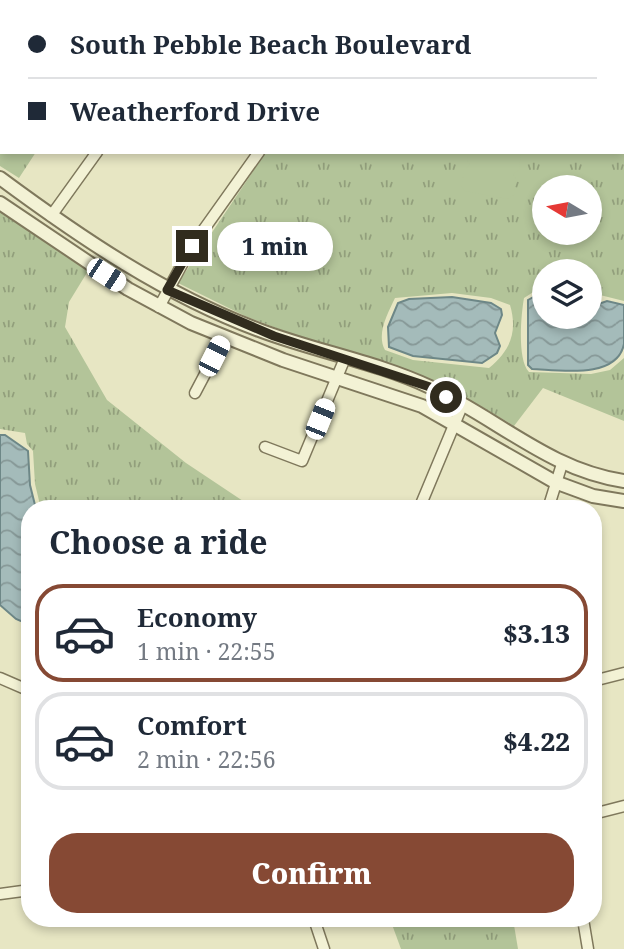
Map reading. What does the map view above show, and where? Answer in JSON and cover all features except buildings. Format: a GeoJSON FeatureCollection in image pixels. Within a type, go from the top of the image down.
{"type":"FeatureCollection","features":[{"type":"Feature","properties":{"kind":"street"},"geometry":{"type":"LineString","coordinates":[[51,216],[96,154]]}},
{"type":"Feature","properties":{"kind":"street"},"geometry":{"type":"LineString","coordinates":[[159,307],[192,246],[258,154]]}},
{"type":"Feature","properties":{"kind":"street"},"geometry":{"type":"LineString","coordinates":[[0,178],[51,216],[167,290],[258,330],[430,387],[562,464],[600,477],[624,481]]}},
{"type":"Feature","properties":{"kind":"street"},"geometry":{"type":"LineString","coordinates":[[0,203],[40,233],[159,307],[224,338],[422,406],[555,482],[593,496],[624,501]]}},
{"type":"Feature","properties":{"kind":"street"},"geometry":{"type":"LineString","coordinates":[[195,393],[224,338]]}},
{"type":"Feature","properties":{"kind":"street"},"geometry":{"type":"LineString","coordinates":[[265,447],[302,461],[345,358]]}},
{"type":"Feature","properties":{"kind":"street"},"geometry":{"type":"LineString","coordinates":[[423,500],[462,406]]}},
{"type":"Feature","properties":{"kind":"street"},"geometry":{"type":"LineString","coordinates":[[550,500],[562,464]]}},
{"type":"Feature","properties":{"kind":"street"},"geometry":{"type":"LineString","coordinates":[[602,679],[624,673]]}},
{"type":"Feature","properties":{"kind":"street"},"geometry":{"type":"LineString","coordinates":[[0,678],[21,687]]}},
{"type":"Feature","properties":{"kind":"street"},"geometry":{"type":"LineString","coordinates":[[602,812],[624,806]]}},
{"type":"Feature","properties":{"kind":"street"},"geometry":{"type":"LineString","coordinates":[[0,894],[21,891]]}},
{"type":"Feature","properties":{"kind":"street"},"geometry":{"type":"LineString","coordinates":[[317,927],[324,949]]}},
{"type":"Feature","properties":{"kind":"street"},"geometry":{"type":"LineString","coordinates":[[584,927],[588,949]]}},
{"type":"Feature","properties":{"kind":"green space"},"geometry":{"type":"Polygon","coordinates":[[[0,154],[35,154],[19,178],[0,166],[0,154]]]}},
{"type":"Feature","properties":{"kind":"green space"},"geometry":{"type":"Polygon","coordinates":[[[265,154],[624,154],[624,301],[602,296],[602,259],[532,259],[532,293],[524,298],[521,337],[523,358],[529,372],[591,374],[610,370],[624,358],[624,421],[543,388],[514,426],[479,405],[404,369],[337,351],[245,316],[178,283],[265,154]],[[452,293],[395,298],[382,330],[385,350],[413,360],[489,368],[502,355],[510,340],[513,324],[510,305],[491,298],[452,293]]]}},
{"type":"Feature","properties":{"kind":"green space"},"geometry":{"type":"Polygon","coordinates":[[[468,154],[521,154],[519,170],[513,174],[516,179],[514,195],[507,199],[465,191],[461,186],[465,169],[470,165],[468,154]]]}},
{"type":"Feature","properties":{"kind":"green space"},"geometry":{"type":"Polygon","coordinates":[[[0,210],[88,271],[69,302],[65,327],[107,400],[186,463],[242,500],[39,500],[33,451],[27,444],[25,433],[0,429],[0,210]]]}},
{"type":"Feature","properties":{"kind":"green space"},"geometry":{"type":"Polygon","coordinates":[[[393,927],[514,927],[518,949],[401,949],[393,927]]]}},
{"type":"Feature","properties":{"kind":"water"},"geometry":{"type":"Polygon","coordinates":[[[452,297],[491,303],[501,309],[502,315],[495,333],[500,346],[497,353],[482,363],[413,356],[389,347],[388,327],[398,303],[409,299],[452,297]]]}},
{"type":"Feature","properties":{"kind":"water"},"geometry":{"type":"Polygon","coordinates":[[[532,298],[532,329],[602,329],[602,303],[607,301],[624,305],[624,344],[619,355],[599,368],[571,371],[532,369],[528,365],[528,300],[532,298]]]}},
{"type":"Feature","properties":{"kind":"water"},"geometry":{"type":"Polygon","coordinates":[[[0,435],[5,435],[28,451],[34,500],[21,500],[21,621],[0,605],[0,435]]]}},
{"type":"Feature","properties":{"kind":"route"},"geometry":{"type":"LineString","coordinates":[[192,246],[167,290],[258,330],[430,387],[446,397]]}}]}
